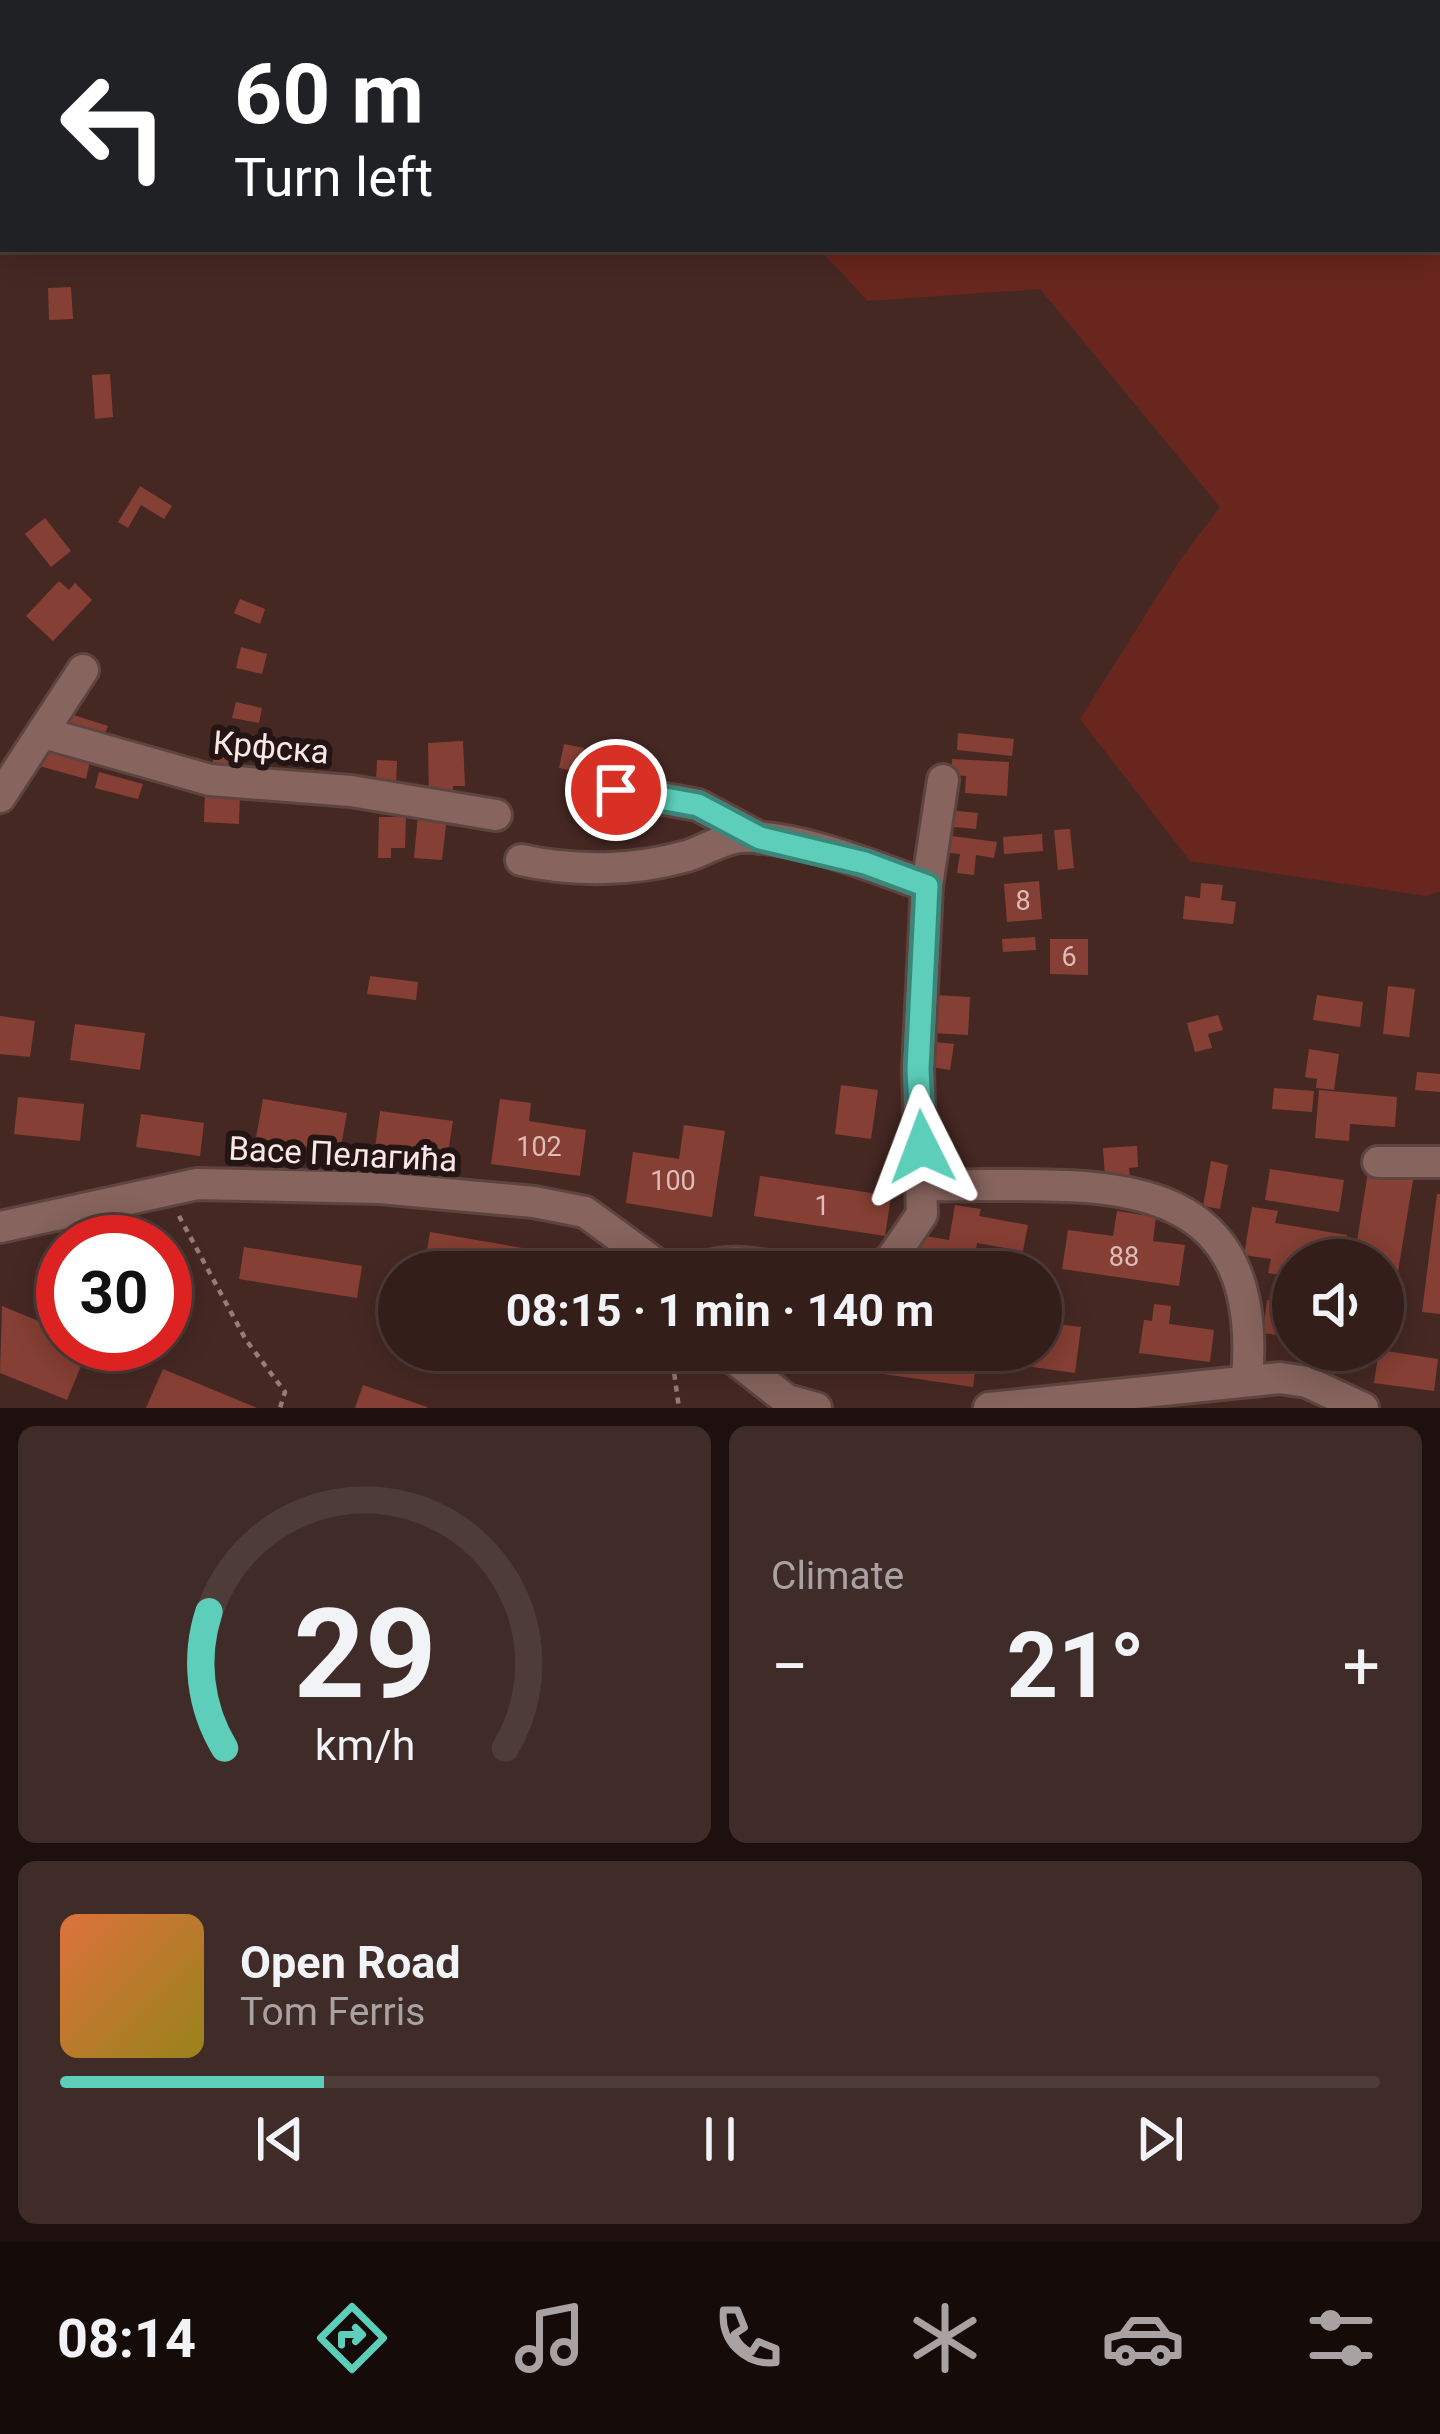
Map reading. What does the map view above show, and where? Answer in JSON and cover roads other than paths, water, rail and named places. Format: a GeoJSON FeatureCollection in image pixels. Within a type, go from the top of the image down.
{"type":"FeatureCollection","features":[{"type":"Feature","properties":{"kind":"street"},"geometry":{"type":"LineString","coordinates":[[0,797],[83,670]]}},
{"type":"Feature","properties":{"kind":"street","name":"Крфска"},"geometry":{"type":"LineString","coordinates":[[44,734],[210,780],[351,791],[496,815]]}},
{"type":"Feature","properties":{"kind":"street"},"geometry":{"type":"LineString","coordinates":[[895,1251],[916,1228],[925,1185],[918,1069],[927,886],[943,780]]}},
{"type":"Feature","properties":{"kind":"street"},"geometry":{"type":"LineString","coordinates":[[616,790],[698,805],[760,838]]}},
{"type":"Feature","properties":{"kind":"street"},"geometry":{"type":"LineString","coordinates":[[521,860],[556,868],[645,866],[734,837],[760,838],[865,863],[927,886]]}},
{"type":"Feature","properties":{"kind":"street"},"geometry":{"type":"LineString","coordinates":[[1378,1162],[1440,1162]]}},
{"type":"Feature","properties":{"kind":"street","name":"Васе Пелагића"},"geometry":{"type":"LineString","coordinates":[[0,1227],[137,1194],[226,1183],[380,1188],[534,1202],[585,1213],[638,1251]]}},
{"type":"Feature","properties":{"kind":"street"},"geometry":{"type":"LineString","coordinates":[[925,1185],[1114,1189],[1181,1211],[1219,1240],[1243,1280],[1251,1327],[1247,1379]]}},
{"type":"Feature","properties":{"kind":"street"},"geometry":{"type":"LineString","coordinates":[[750,1371],[787,1400],[816,1408]]}},
{"type":"Feature","properties":{"kind":"street"},"geometry":{"type":"LineString","coordinates":[[989,1408],[1247,1379],[1307,1382],[1363,1408]]}}]}
